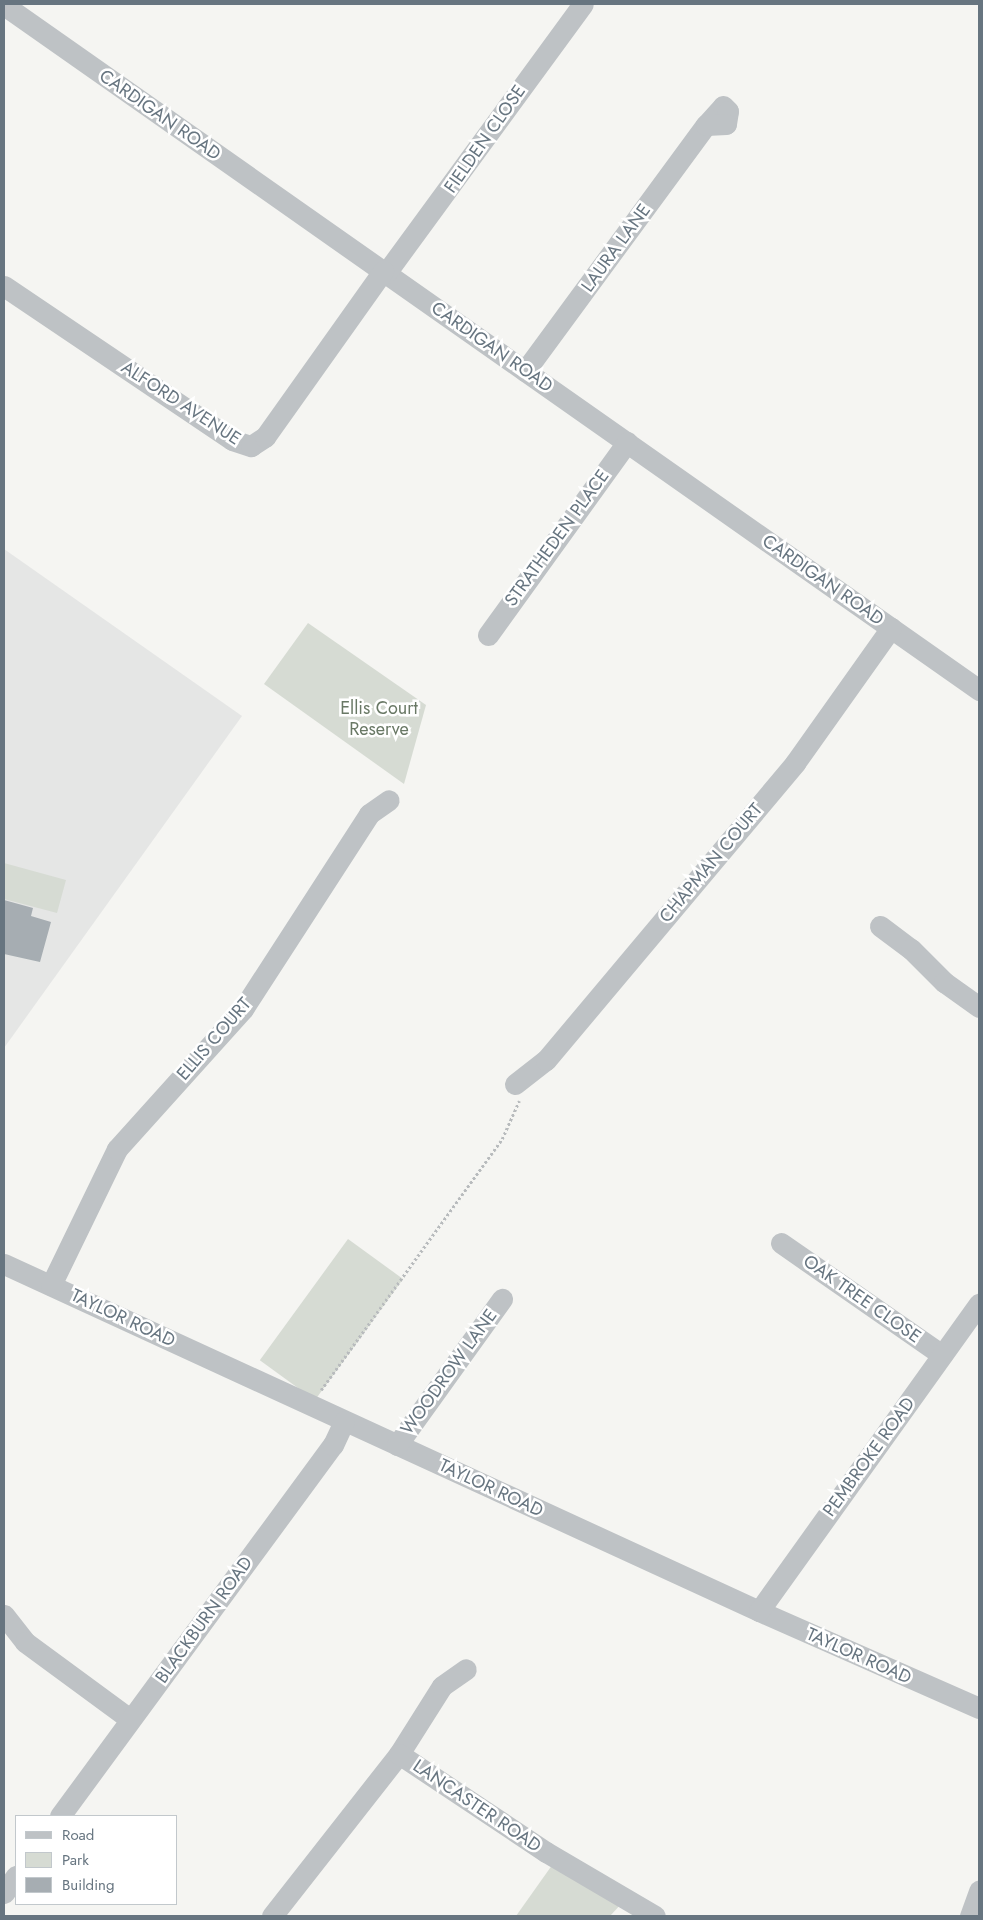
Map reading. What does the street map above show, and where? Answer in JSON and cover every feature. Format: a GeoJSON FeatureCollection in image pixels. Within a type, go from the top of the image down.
{"type":"FeatureCollection","features":[{"type":"Feature","properties":{"kind":"street","name":"FIELDEN CLOSE"},"geometry":{"type":"LineString","coordinates":[[384,272],[583,4]]}},
{"type":"Feature","properties":{"kind":"street","name":"CARDIGAN ROAD"},"geometry":{"type":"LineString","coordinates":[[5,13],[525,370],[979,690]]}},
{"type":"Feature","properties":{"kind":"street","name":"LAURA LANE"},"geometry":{"type":"LineString","coordinates":[[525,370],[706,125]]}},
{"type":"Feature","properties":{"kind":"street","name":"ALFORD AVENUE"},"geometry":{"type":"LineString","coordinates":[[4,286],[232,440],[251,446],[265,437],[384,272]]}},
{"type":"Feature","properties":{"kind":"street","name":"STRATHEDEN PLACE"},"geometry":{"type":"LineString","coordinates":[[488,635],[627,442]]}},
{"type":"Feature","properties":{"kind":"street","name":"CHAPMAN COURT"},"geometry":{"type":"LineString","coordinates":[[515,1084],[546,1060],[795,763],[891,628]]}},
{"type":"Feature","properties":{"kind":"street","name":"ELLIS COURT"},"geometry":{"type":"LineString","coordinates":[[51,1285],[117,1149],[243,1009],[368,814],[388,800]]}},
{"type":"Feature","properties":{"kind":"street"},"geometry":{"type":"LineString","coordinates":[[880,926],[911,949],[944,982],[979,1007]]}},
{"type":"Feature","properties":{"kind":"street","name":"OAK TREE CLOSE"},"geometry":{"type":"LineString","coordinates":[[782,1242],[942,1355]]}},
{"type":"Feature","properties":{"kind":"street","name":"TAYLOR ROAD"},"geometry":{"type":"LineString","coordinates":[[4,1264],[759,1611],[979,1708]]}},
{"type":"Feature","properties":{"kind":"street","name":"WOODROW LANE"},"geometry":{"type":"LineString","coordinates":[[396,1444],[502,1299]]}},
{"type":"Feature","properties":{"kind":"street","name":"PEMBROKE ROAD"},"geometry":{"type":"LineString","coordinates":[[759,1611],[979,1304]]}},
{"type":"Feature","properties":{"kind":"street","name":"BLACKBURN ROAD"},"geometry":{"type":"LineString","coordinates":[[61,1815],[333,1445],[344,1421]]}},
{"type":"Feature","properties":{"kind":"street"},"geometry":{"type":"LineString","coordinates":[[4,1615],[25,1642],[130,1719]]}},
{"type":"Feature","properties":{"kind":"street"},"geometry":{"type":"LineString","coordinates":[[399,1754],[442,1686],[466,1669]]}},
{"type":"Feature","properties":{"kind":"street","name":"LANCASTER ROAD"},"geometry":{"type":"LineString","coordinates":[[272,1916],[399,1754],[546,1852],[654,1916]]}},
{"type":"Feature","properties":{"kind":"street"},"geometry":{"type":"LineString","coordinates":[[4,1893],[15,1877]]}},
{"type":"Feature","properties":{"kind":"street"},"geometry":{"type":"LineString","coordinates":[[970,1916],[979,1891]]}},
{"type":"Feature","properties":{"kind":"path"},"geometry":{"type":"LineString","coordinates":[[319,1393],[502,1138],[520,1104],[515,1084]]}},
{"type":"Feature","properties":{"kind":"shaded area"},"geometry":{"type":"Polygon","coordinates":[[[4,549],[242,716],[4,1048],[4,549]]]}},
{"type":"Feature","properties":{"kind":"green space","name":"Ellis Court Reserve"},"geometry":{"type":"Polygon","coordinates":[[[308,623],[426,705],[404,784],[264,684],[308,623]]]}},
{"type":"Feature","properties":{"kind":"green space"},"geometry":{"type":"Polygon","coordinates":[[[4,863],[66,880],[57,913],[4,899],[4,863]]]}},
{"type":"Feature","properties":{"kind":"green space"},"geometry":{"type":"Polygon","coordinates":[[[348,1239],[403,1279],[315,1400],[260,1360],[348,1239]]]}},
{"type":"Feature","properties":{"kind":"green space"},"geometry":{"type":"Polygon","coordinates":[[[555,1861],[623,1902],[610,1916],[516,1916],[555,1861]]]}},
{"type":"Feature","properties":{"kind":"building"},"geometry":{"type":"Polygon","coordinates":[[[4,900],[33,908],[31,916],[51,922],[40,962],[4,954],[4,900]]]}}]}
